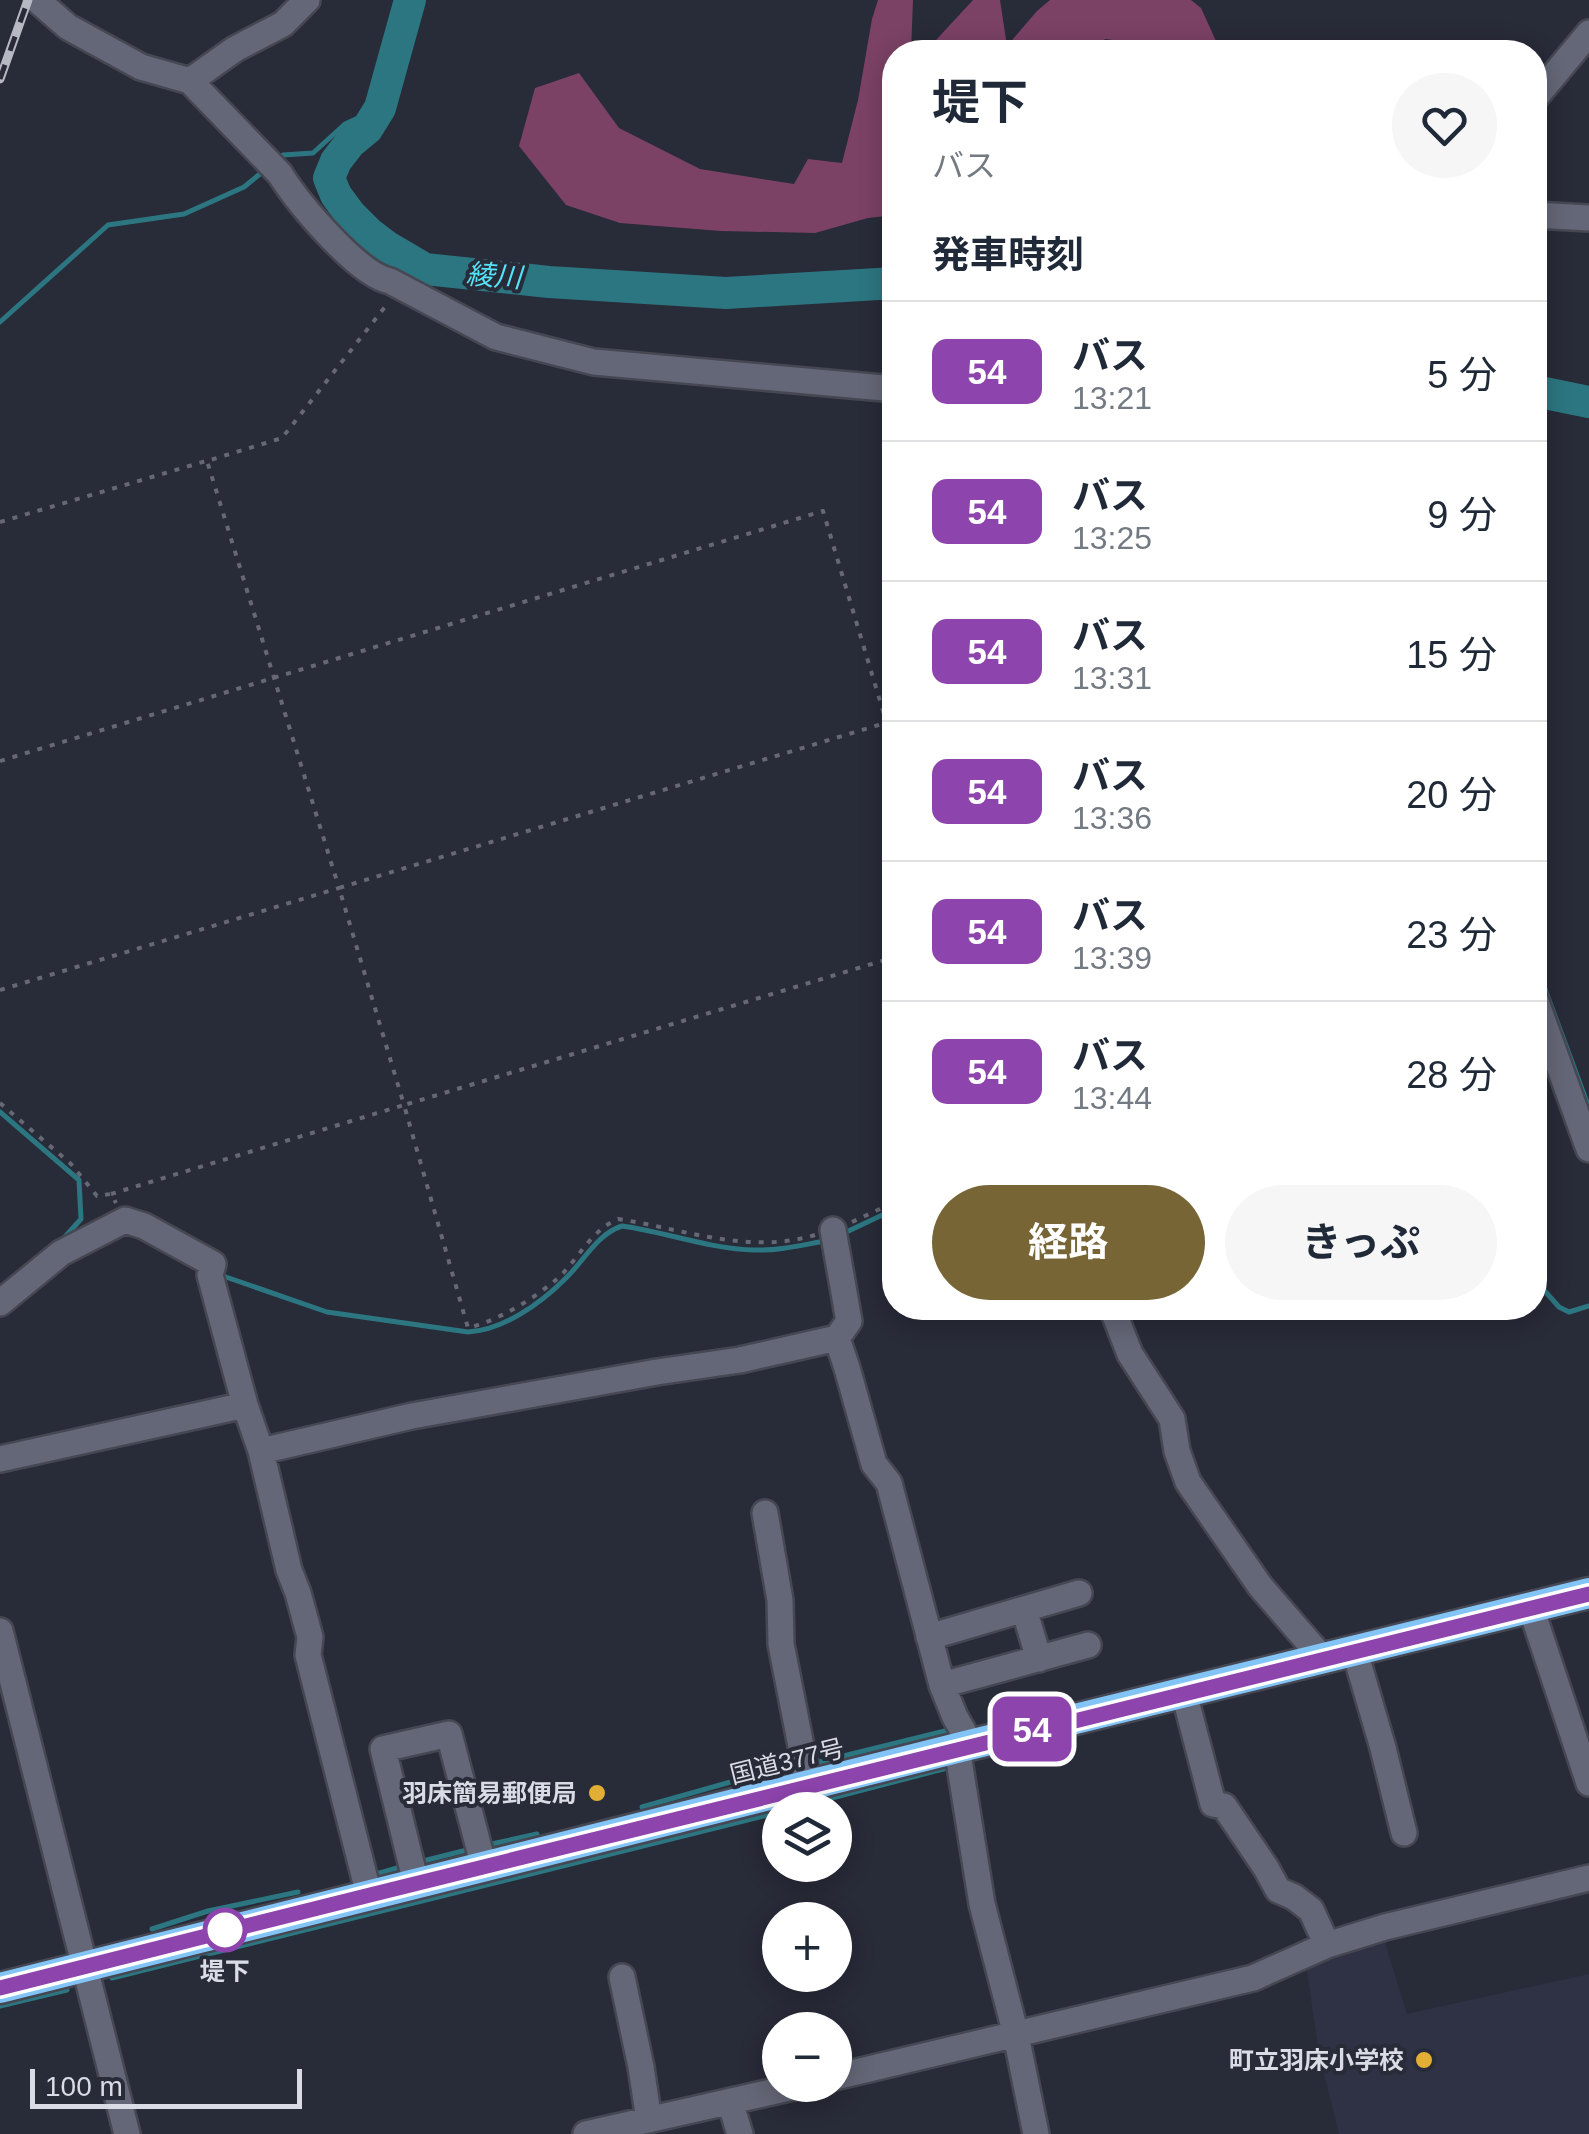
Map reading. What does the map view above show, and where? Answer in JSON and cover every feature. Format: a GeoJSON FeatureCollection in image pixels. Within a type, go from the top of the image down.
{"type":"FeatureCollection","features":[{"type":"Feature","properties":{"kind":"highway","name":"国道377号"},"geometry":{"type":"LineString","coordinates":[[0,1988],[368,1895],[412,1870],[806,1773],[964,1746],[1589,1594]]}},
{"type":"Feature","properties":{"kind":"street"},"geometry":{"type":"LineString","coordinates":[[38,0],[68,27],[141,67],[190,81],[273,166],[291,192],[352,258],[377,278],[390,281],[496,337],[594,362],[882,387]]}},
{"type":"Feature","properties":{"kind":"street"},"geometry":{"type":"LineString","coordinates":[[190,81],[235,49],[283,24],[306,0]]}},
{"type":"Feature","properties":{"kind":"street"},"geometry":{"type":"LineString","coordinates":[[1547,84],[1589,33]]}},
{"type":"Feature","properties":{"kind":"street"},"geometry":{"type":"LineString","coordinates":[[1547,216],[1589,218]]}},
{"type":"Feature","properties":{"kind":"street"},"geometry":{"type":"LineString","coordinates":[[1547,1033],[1589,1150]]}},
{"type":"Feature","properties":{"kind":"street"},"geometry":{"type":"LineString","coordinates":[[0,1303],[62,1253],[125,1220],[144,1226],[213,1264],[210,1272],[310,1637],[308,1655],[368,1895]]}},
{"type":"Feature","properties":{"kind":"street"},"geometry":{"type":"LineString","coordinates":[[261,1452],[412,1416],[740,1360],[836,1338],[849,1321],[835,1235]]}},
{"type":"Feature","properties":{"kind":"street"},"geometry":{"type":"LineString","coordinates":[[1117,1320],[1130,1354],[1172,1418],[1176,1452],[1188,1482],[1260,1586],[1324,1660]]}},
{"type":"Feature","properties":{"kind":"street"},"geometry":{"type":"LineString","coordinates":[[836,1338],[874,1464],[889,1483],[942,1685],[964,1746],[982,1904],[1036,2134]]}},
{"type":"Feature","properties":{"kind":"street"},"geometry":{"type":"LineString","coordinates":[[0,1459],[245,1405]]}},
{"type":"Feature","properties":{"kind":"street"},"geometry":{"type":"LineString","coordinates":[[765,1512],[775,1561],[782,1644],[806,1773]]}},
{"type":"Feature","properties":{"kind":"street"},"geometry":{"type":"LineString","coordinates":[[929,1637],[1079,1592]]}},
{"type":"Feature","properties":{"kind":"street"},"geometry":{"type":"LineString","coordinates":[[1531,1608],[1589,1783]]}},
{"type":"Feature","properties":{"kind":"street"},"geometry":{"type":"LineString","coordinates":[[1024,1609],[1039,1659]]}},
{"type":"Feature","properties":{"kind":"street"},"geometry":{"type":"LineString","coordinates":[[0,1630],[127,2134]]}},
{"type":"Feature","properties":{"kind":"street"},"geometry":{"type":"LineString","coordinates":[[942,1685],[1088,1646]]}},
{"type":"Feature","properties":{"kind":"street"},"geometry":{"type":"LineString","coordinates":[[1356,1652],[1404,1833]]}},
{"type":"Feature","properties":{"kind":"street"},"geometry":{"type":"LineString","coordinates":[[1184,1693],[1213,1804],[1224,1806],[1278,1890],[1311,1910],[1327,1945]]}},
{"type":"Feature","properties":{"kind":"street"},"geometry":{"type":"LineString","coordinates":[[412,1870],[383,1749],[449,1734],[481,1853]]}},
{"type":"Feature","properties":{"kind":"street"},"geometry":{"type":"LineString","coordinates":[[852,2073],[1253,1978],[1327,1945],[1385,1927],[1589,1878]]}},
{"type":"Feature","properties":{"kind":"street"},"geometry":{"type":"LineString","coordinates":[[622,1977],[649,2120]]}},
{"type":"Feature","properties":{"kind":"street"},"geometry":{"type":"LineString","coordinates":[[586,2134],[762,2094]]}},
{"type":"Feature","properties":{"kind":"street"},"geometry":{"type":"LineString","coordinates":[[730,2102],[740,2134]]}},
{"type":"Feature","properties":{"kind":"path"},"geometry":{"type":"LineString","coordinates":[[0,522],[282,438],[400,287]]}},
{"type":"Feature","properties":{"kind":"path"},"geometry":{"type":"LineString","coordinates":[[207,461],[276,677],[468,1328],[486,1324],[558,1278],[605,1224],[618,1219],[756,1243],[835,1235],[882,1209]]}},
{"type":"Feature","properties":{"kind":"path"},"geometry":{"type":"LineString","coordinates":[[0,761],[823,511],[882,706]]}},
{"type":"Feature","properties":{"kind":"path"},"geometry":{"type":"LineString","coordinates":[[0,990],[882,725]]}},
{"type":"Feature","properties":{"kind":"path"},"geometry":{"type":"LineString","coordinates":[[0,1103],[71,1164],[97,1196],[111,1194],[882,960]]}},
{"type":"Feature","properties":{"kind":"path"},"geometry":{"type":"LineString","coordinates":[[111,1194],[125,1220]]}},
{"type":"Feature","properties":{"kind":"shaded area"},"geometry":{"type":"Polygon","coordinates":[[[878,0],[913,0],[911,40],[882,40],[882,216],[815,233],[620,223],[566,205],[519,146],[535,88],[579,73],[619,128],[700,169],[794,184],[808,159],[842,163],[878,0]]]}},
{"type":"Feature","properties":{"kind":"shaded area"},"geometry":{"type":"Polygon","coordinates":[[[973,0],[1000,0],[1006,40],[936,40],[973,0]]]}},
{"type":"Feature","properties":{"kind":"shaded area"},"geometry":{"type":"Polygon","coordinates":[[[1050,0],[1191,0],[1201,8],[1216,40],[1112,40],[1012,40],[1050,0]]]}},
{"type":"Feature","properties":{"kind":"shaded area"},"geometry":{"type":"Polygon","coordinates":[[[1383,1936],[1407,2014],[1589,1974],[1589,2134],[1339,2134],[1319,2054],[1306,1964],[1383,1936]]]}},
{"type":"Feature","properties":{"kind":"waterway","name":"綾川"},"geometry":{"type":"LineString","coordinates":[[410,0],[380,108],[367,129],[336,161],[329,178],[350,214],[386,246],[425,269],[549,282],[726,293],[882,284]]}},
{"type":"Feature","properties":{"kind":"waterway"},"geometry":{"type":"LineString","coordinates":[[279,159],[283,155],[313,153],[345,124],[380,108]]}},
{"type":"Feature","properties":{"kind":"waterway"},"geometry":{"type":"LineString","coordinates":[[0,322],[108,225],[184,214],[244,187],[266,169]]}},
{"type":"Feature","properties":{"kind":"waterway","name":"綾川"},"geometry":{"type":"LineString","coordinates":[[1547,393],[1589,402]]}},
{"type":"Feature","properties":{"kind":"waterway"},"geometry":{"type":"LineString","coordinates":[[1547,994],[1589,1108]]}},
{"type":"Feature","properties":{"kind":"waterway"},"geometry":{"type":"LineString","coordinates":[[0,1112],[79,1180],[81,1219],[63,1239]]}},
{"type":"Feature","properties":{"kind":"waterway"},"geometry":{"type":"LineString","coordinates":[[840,1235],[882,1215]]}},
{"type":"Feature","properties":{"kind":"waterway"},"geometry":{"type":"LineString","coordinates":[[220,1275],[327,1312],[468,1332],[507,1321],[533,1306],[565,1279],[598,1242],[622,1226],[738,1249],[772,1250],[825,1241]]}},
{"type":"Feature","properties":{"kind":"waterway"},"geometry":{"type":"LineString","coordinates":[[1547,1294],[1569,1312],[1589,1306]]}},
{"type":"Feature","properties":{"kind":"waterway"},"geometry":{"type":"LineString","coordinates":[[815,1763],[953,1729]]}},
{"type":"Feature","properties":{"kind":"waterway"},"geometry":{"type":"LineString","coordinates":[[642,1807],[799,1767]]}},
{"type":"Feature","properties":{"kind":"waterway"},"geometry":{"type":"LineString","coordinates":[[852,1793],[947,1768]]}},
{"type":"Feature","properties":{"kind":"waterway"},"geometry":{"type":"LineString","coordinates":[[112,1978],[762,1816]]}},
{"type":"Feature","properties":{"kind":"waterway"},"geometry":{"type":"LineString","coordinates":[[487,1845],[537,1834]]}},
{"type":"Feature","properties":{"kind":"waterway"},"geometry":{"type":"LineString","coordinates":[[419,1862],[471,1849]]}},
{"type":"Feature","properties":{"kind":"waterway"},"geometry":{"type":"LineString","coordinates":[[373,1875],[404,1866]]}},
{"type":"Feature","properties":{"kind":"waterway"},"geometry":{"type":"LineString","coordinates":[[152,1929],[208,1911],[298,1892]]}},
{"type":"Feature","properties":{"kind":"waterway"},"geometry":{"type":"LineString","coordinates":[[0,2006],[67,1990]]}},
{"type":"Feature","properties":{"kind":"railway"},"geometry":{"type":"LineString","coordinates":[[0,79],[28,0]]}},
{"type":"Feature","properties":{"kind":"bus line","name":"54"},"geometry":{"type":"LineString","coordinates":[[0,1988],[1589,1594]]}},
{"type":"Feature","properties":{"kind":"place","name":"羽床簡易郵便局"},"geometry":{"type":"Point","coordinates":[597,1793]}},
{"type":"Feature","properties":{"kind":"place","name":"堤下"},"geometry":{"type":"Point","coordinates":[225,1930]}},
{"type":"Feature","properties":{"kind":"place","name":"町立羽床小学校"},"geometry":{"type":"Point","coordinates":[1424,2060]}}]}
